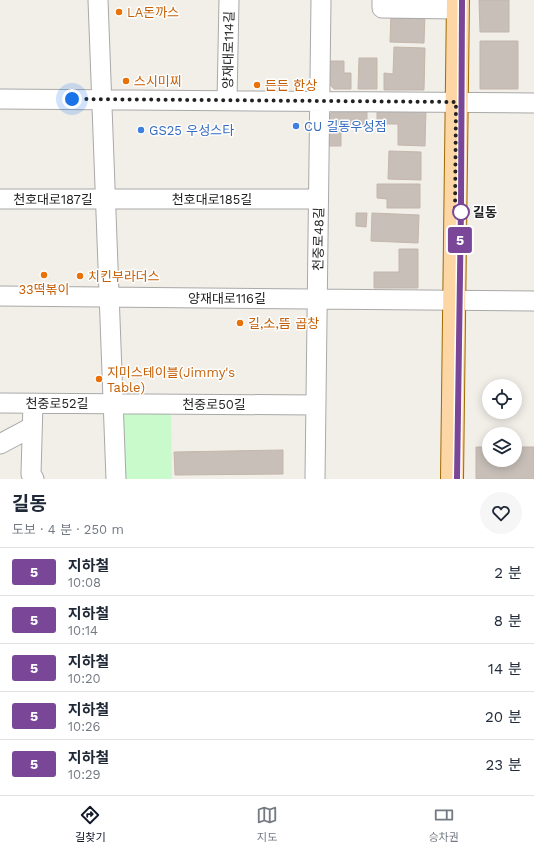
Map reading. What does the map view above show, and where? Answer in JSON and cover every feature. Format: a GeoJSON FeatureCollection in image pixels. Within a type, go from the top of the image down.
{"type":"FeatureCollection","features":[{"type":"Feature","properties":{"kind":"main road"},"geometry":{"type":"LineString","coordinates":[[452,479],[458,5]]}},
{"type":"Feature","properties":{"kind":"street"},"geometry":{"type":"LineString","coordinates":[[98,0],[116,479]]}},
{"type":"Feature","properties":{"kind":"street","name":"양재대로114길"},"geometry":{"type":"LineString","coordinates":[[227,101],[229,0]]}},
{"type":"Feature","properties":{"kind":"street","name":"천중로48길"},"geometry":{"type":"LineString","coordinates":[[315,479],[321,0]]}},
{"type":"Feature","properties":{"kind":"street"},"geometry":{"type":"LineString","coordinates":[[382,0],[382,8],[458,5]]}},
{"type":"Feature","properties":{"kind":"street","name":"양재대로114길"},"geometry":{"type":"LineString","coordinates":[[0,99],[456,102],[534,104]]}},
{"type":"Feature","properties":{"kind":"street","name":"천호대로187길"},"geometry":{"type":"LineString","coordinates":[[0,199],[106,199]]}},
{"type":"Feature","properties":{"kind":"street","name":"천호대로185길"},"geometry":{"type":"LineString","coordinates":[[106,199],[318,199]]}},
{"type":"Feature","properties":{"kind":"street","name":"양재대로116길"},"geometry":{"type":"LineString","coordinates":[[0,296],[534,301]]}},
{"type":"Feature","properties":{"kind":"street","name":"천중로52길"},"geometry":{"type":"LineString","coordinates":[[0,403],[113,404]]}},
{"type":"Feature","properties":{"kind":"street"},"geometry":{"type":"LineString","coordinates":[[33,403],[31,474],[34,479]]}},
{"type":"Feature","properties":{"kind":"street","name":"천중로50길"},"geometry":{"type":"LineString","coordinates":[[113,404],[315,405]]}},
{"type":"Feature","properties":{"kind":"street","name":"천중로52길"},"geometry":{"type":"LineString","coordinates":[[0,444],[32,427]]}},
{"type":"Feature","properties":{"kind":"green space"},"geometry":{"type":"Polygon","coordinates":[[[117,408],[171,408],[172,479],[120,479],[117,408]]]}},
{"type":"Feature","properties":{"kind":"building"},"geometry":{"type":"Polygon","coordinates":[[[479,0],[509,0],[509,32],[480,32],[479,0]]]}},
{"type":"Feature","properties":{"kind":"building"},"geometry":{"type":"Polygon","coordinates":[[[391,14],[425,15],[424,43],[390,42],[391,14]]]}},
{"type":"Feature","properties":{"kind":"building"},"geometry":{"type":"Polygon","coordinates":[[[480,41],[518,41],[518,89],[480,89],[480,41]]]}},
{"type":"Feature","properties":{"kind":"building"},"geometry":{"type":"Polygon","coordinates":[[[394,47],[425,48],[424,90],[384,90],[384,73],[393,74],[394,47]]]}},
{"type":"Feature","properties":{"kind":"building"},"geometry":{"type":"Polygon","coordinates":[[[359,58],[377,58],[377,89],[358,89],[359,58]]]}},
{"type":"Feature","properties":{"kind":"building"},"geometry":{"type":"Polygon","coordinates":[[[328,61],[344,61],[344,73],[351,73],[351,89],[334,89],[328,83],[328,61]]]}},
{"type":"Feature","properties":{"kind":"building"},"geometry":{"type":"Polygon","coordinates":[[[377,107],[426,108],[425,146],[398,145],[398,124],[377,124],[377,107]]]}},
{"type":"Feature","properties":{"kind":"building"},"geometry":{"type":"Polygon","coordinates":[[[333,111],[367,111],[367,125],[341,125],[341,146],[325,146],[326,118],[333,111]]]}},
{"type":"Feature","properties":{"kind":"building"},"geometry":{"type":"Polygon","coordinates":[[[389,151],[421,152],[421,180],[388,179],[389,151]]]}},
{"type":"Feature","properties":{"kind":"building"},"geometry":{"type":"Polygon","coordinates":[[[377,184],[420,184],[420,208],[387,208],[387,199],[377,198],[377,184]]]}},
{"type":"Feature","properties":{"kind":"building"},"geometry":{"type":"Polygon","coordinates":[[[356,213],[367,213],[366,227],[356,226],[356,213]]]}},
{"type":"Feature","properties":{"kind":"building"},"geometry":{"type":"Polygon","coordinates":[[[372,213],[419,215],[418,243],[371,241],[372,213]]]}},
{"type":"Feature","properties":{"kind":"building"},"geometry":{"type":"Polygon","coordinates":[[[399,249],[418,249],[418,288],[374,288],[374,272],[399,272],[399,249]]]}},
{"type":"Feature","properties":{"kind":"building"},"geometry":{"type":"Polygon","coordinates":[[[476,447],[482,447],[482,467],[522,467],[522,447],[534,447],[534,479],[476,479],[476,447]]]}},
{"type":"Feature","properties":{"kind":"building"},"geometry":{"type":"Polygon","coordinates":[[[283,450],[283,474],[175,475],[174,452],[283,450]]]}},
{"type":"Feature","properties":{"kind":"metro line","name":"5"},"geometry":{"type":"LineString","coordinates":[[457,479],[462,0]]}},
{"type":"Feature","properties":{"kind":"place","name":"LA돈까스"},"geometry":{"type":"Point","coordinates":[119,12]}},
{"type":"Feature","properties":{"kind":"place","name":"스시미찌"},"geometry":{"type":"Point","coordinates":[126,81]}},
{"type":"Feature","properties":{"kind":"place","name":"든든 한상"},"geometry":{"type":"Point","coordinates":[257,85]}},
{"type":"Feature","properties":{"kind":"place","name":"CU 길동우성점"},"geometry":{"type":"Point","coordinates":[296,126]}},
{"type":"Feature","properties":{"kind":"place","name":"GS25 우성스타"},"geometry":{"type":"Point","coordinates":[141,130]}},
{"type":"Feature","properties":{"kind":"place","name":"길동"},"geometry":{"type":"Point","coordinates":[461,212]}},
{"type":"Feature","properties":{"kind":"place","name":"33떡볶이"},"geometry":{"type":"Point","coordinates":[44,275]}},
{"type":"Feature","properties":{"kind":"place","name":"치킨부라더스"},"geometry":{"type":"Point","coordinates":[80,276]}},
{"type":"Feature","properties":{"kind":"place","name":"길,소,뜸 곱창"},"geometry":{"type":"Point","coordinates":[240,323]}},
{"type":"Feature","properties":{"kind":"place","name":"지미스테이블(Jimmy's Table)"},"geometry":{"type":"Point","coordinates":[99,379]}},
{"type":"Feature","properties":{"kind":"route"},"geometry":{"type":"LineString","coordinates":[[72,99],[456,102],[455,212],[461,212]]}}]}
